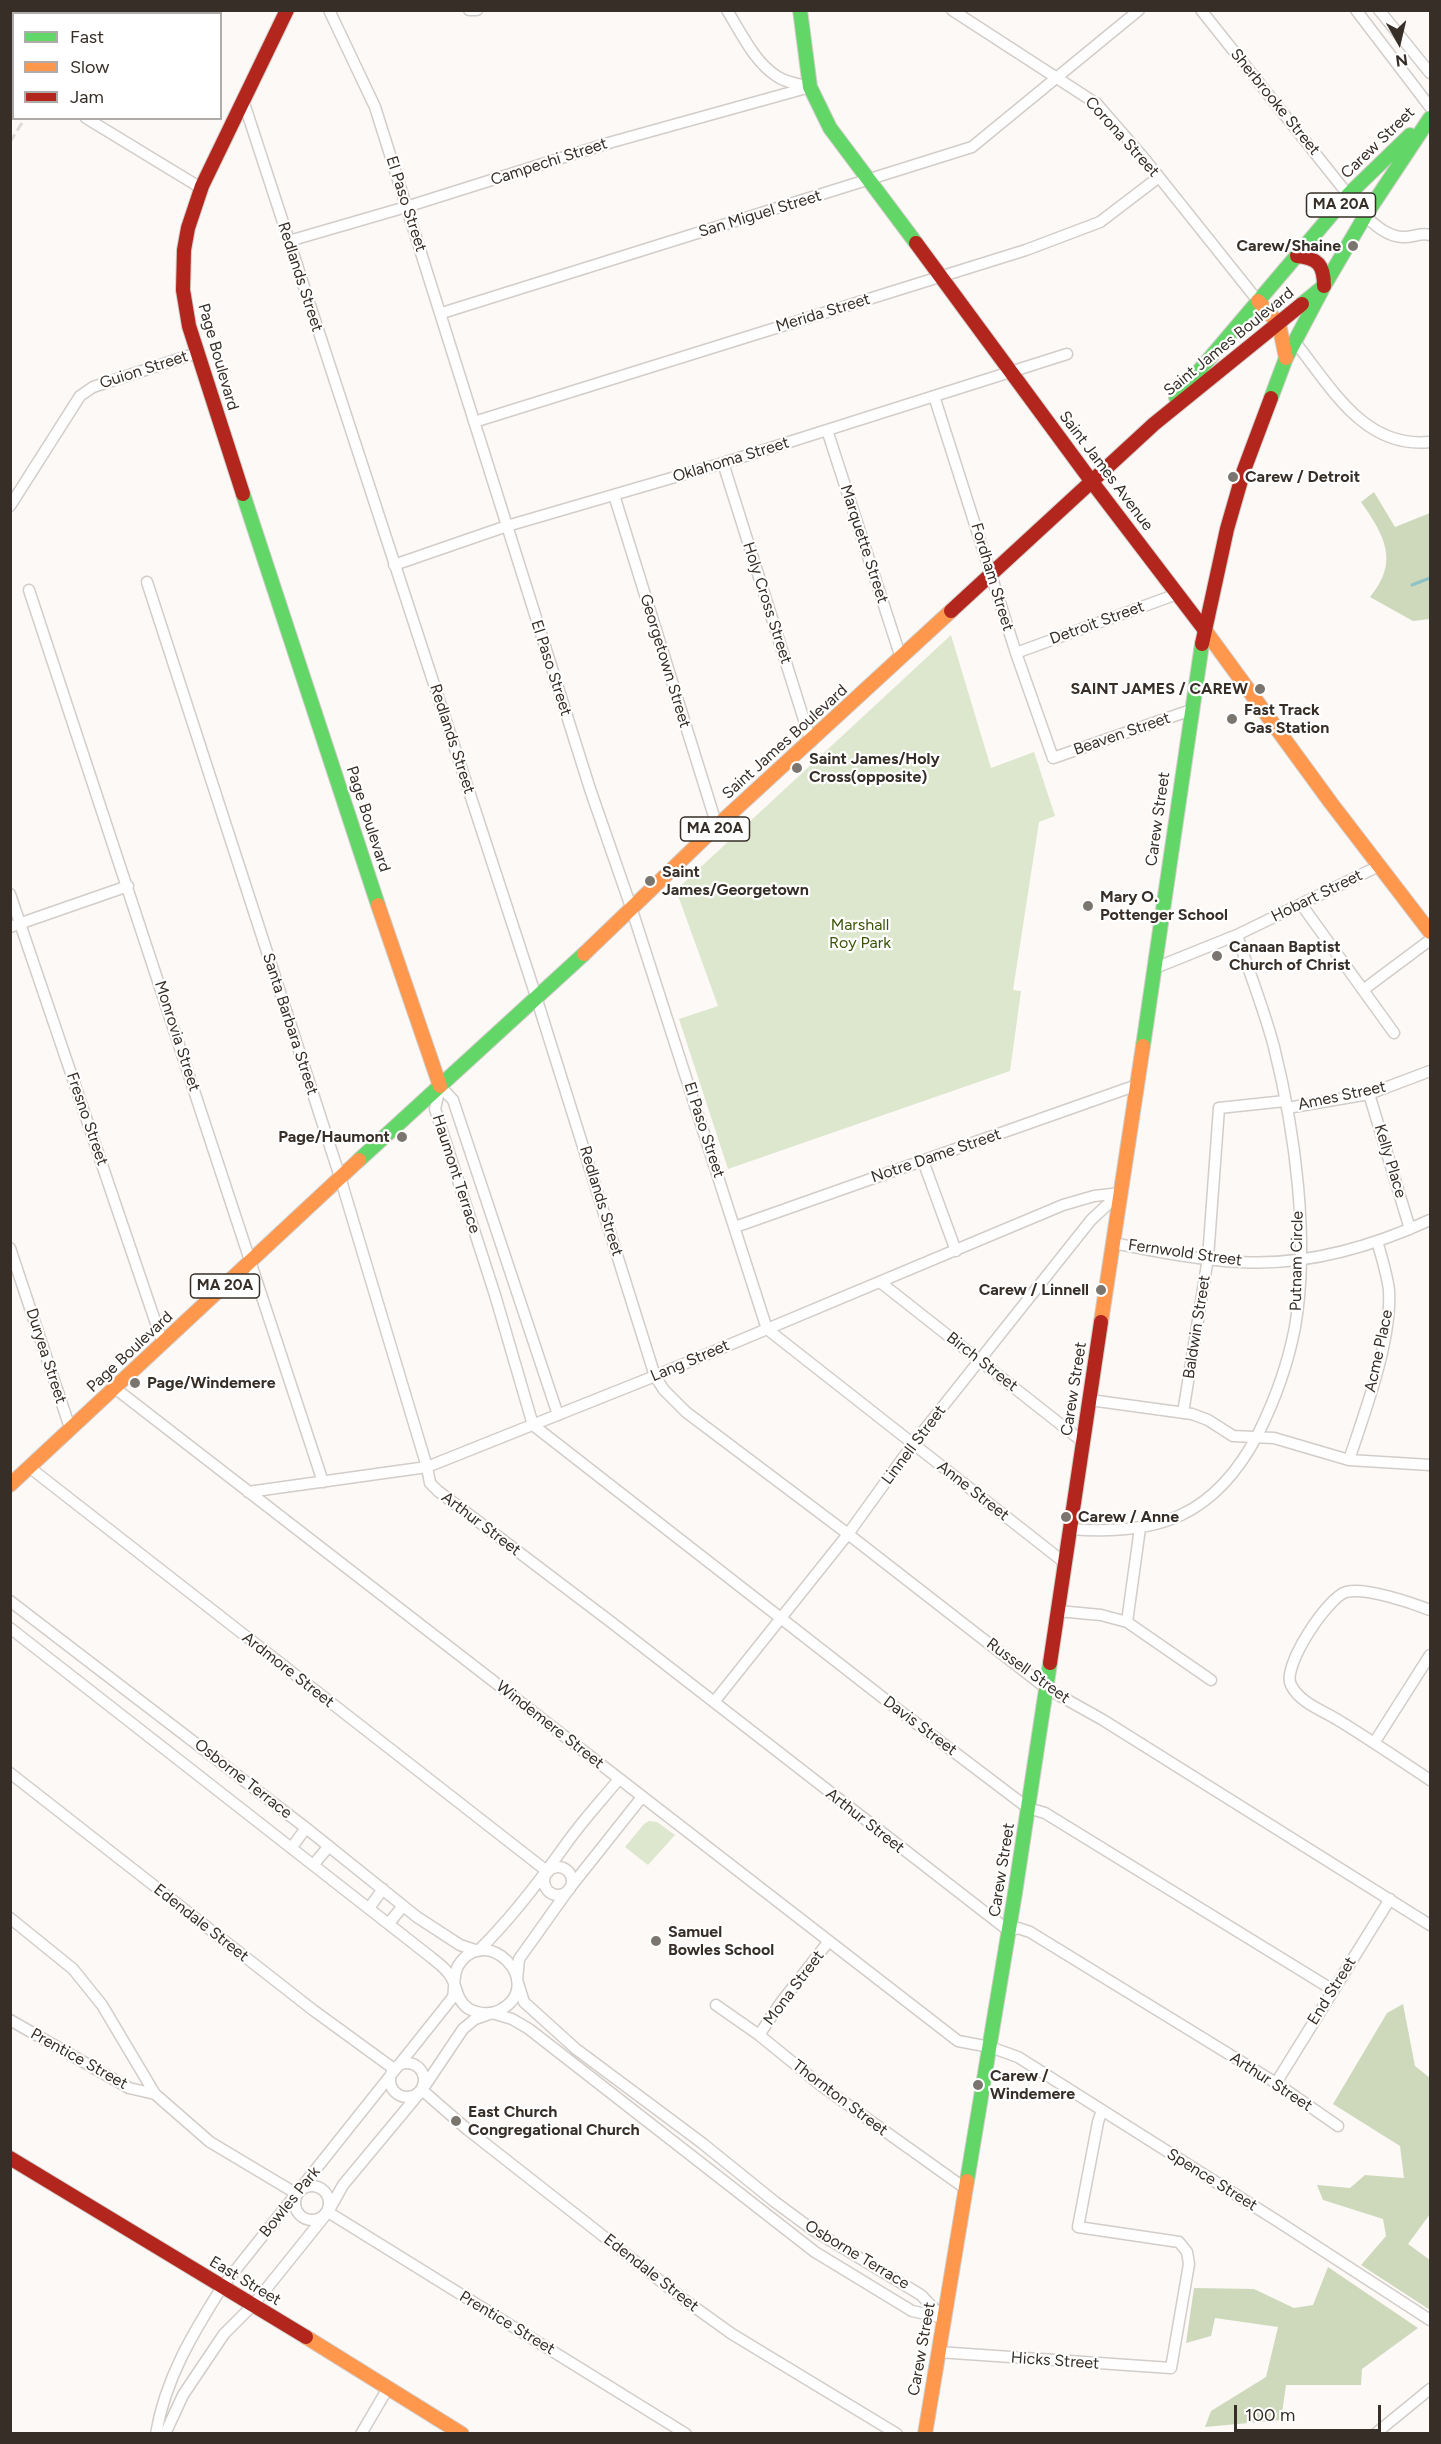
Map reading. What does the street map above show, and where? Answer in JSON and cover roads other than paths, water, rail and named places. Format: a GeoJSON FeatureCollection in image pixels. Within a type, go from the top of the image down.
{"type":"FeatureCollection","features":[{"type":"Feature","properties":{"kind":"main road","name":"Page Boulevard"},"geometry":{"type":"LineString","coordinates":[[10,1485],[440,1086],[383,919],[189,325],[182,274],[184,236],[201,188],[287,10]]}},
{"type":"Feature","properties":{"kind":"main road","name":"Saint James Avenue"},"geometry":{"type":"LineString","coordinates":[[800,10],[810,87],[830,128],[1379,866],[1431,932]]}},
{"type":"Feature","properties":{"kind":"main road","name":"Carew Street"},"geometry":{"type":"LineString","coordinates":[[1258,301],[1349,194],[1431,117]]}},
{"type":"Feature","properties":{"kind":"main road","name":"Carew Street"},"geometry":{"type":"LineString","coordinates":[[924,2433],[1009,1931],[1204,629],[1227,529],[1244,470],[1286,358],[1365,216],[1431,117]]}},
{"type":"Feature","properties":{"kind":"main road"},"geometry":{"type":"LineString","coordinates":[[1296,256],[1313,257],[1322,263],[1325,271],[1324,286]]}},
{"type":"Feature","properties":{"kind":"main road","name":"Saint James Boulevard"},"geometry":{"type":"LineString","coordinates":[[440,1086],[632,910],[717,826],[811,742],[1154,424],[1324,286]]}},
{"type":"Feature","properties":{"kind":"main road"},"geometry":{"type":"LineString","coordinates":[[1258,301],[1279,324],[1286,358]]}},
{"type":"Feature","properties":{"kind":"main road","name":"Saint James Boulevard"},"geometry":{"type":"LineString","coordinates":[[1154,424],[1258,301]]}},
{"type":"Feature","properties":{"kind":"main road","name":"East Street"},"geometry":{"type":"LineString","coordinates":[[10,2158],[222,2287],[254,2304],[462,2433]]}},
{"type":"Feature","properties":{"kind":"street","name":"El Paso Street"},"geometry":{"type":"LineString","coordinates":[[329,10],[375,107],[442,313],[474,422],[590,789],[632,910],[767,1329]]}},
{"type":"Feature","properties":{"kind":"street"},"geometry":{"type":"LineString","coordinates":[[468,10],[477,10]]}},
{"type":"Feature","properties":{"kind":"street"},"geometry":{"type":"LineString","coordinates":[[727,10],[752,50],[769,70],[780,79],[810,87]]}},
{"type":"Feature","properties":{"kind":"street","name":"Corona Street"},"geometry":{"type":"LineString","coordinates":[[952,10],[1097,104],[1159,177],[1258,301]]}},
{"type":"Feature","properties":{"kind":"street","name":"San Miguel Street"},"geometry":{"type":"LineString","coordinates":[[442,313],[870,181],[972,147],[1139,10]]}},
{"type":"Feature","properties":{"kind":"street","name":"Sherbrooke Street"},"geometry":{"type":"LineString","coordinates":[[1201,10],[1349,194]]}},
{"type":"Feature","properties":{"kind":"street"},"geometry":{"type":"LineString","coordinates":[[1356,10],[1431,107]]}},
{"type":"Feature","properties":{"kind":"street"},"geometry":{"type":"LineString","coordinates":[[1379,10],[1431,73]]}},
{"type":"Feature","properties":{"kind":"street","name":"Campechi Street"},"geometry":{"type":"LineString","coordinates":[[289,240],[406,207],[612,142],[810,87]]}},
{"type":"Feature","properties":{"kind":"street","name":"Redlands Street"},"geometry":{"type":"LineString","coordinates":[[244,103],[537,999],[655,1376]]}},
{"type":"Feature","properties":{"kind":"street"},"geometry":{"type":"LineString","coordinates":[[89,120],[201,188]]}},
{"type":"Feature","properties":{"kind":"street","name":"Merida Street"},"geometry":{"type":"LineString","coordinates":[[474,422],[1026,249],[1100,222],[1159,177]]}},
{"type":"Feature","properties":{"kind":"street","name":"Carew Street"},"geometry":{"type":"LineString","coordinates":[[1349,194],[1365,216]]}},
{"type":"Feature","properties":{"kind":"street"},"geometry":{"type":"LineString","coordinates":[[1365,216],[1379,229],[1402,237],[1431,235]]}},
{"type":"Feature","properties":{"kind":"street"},"geometry":{"type":"LineString","coordinates":[[1295,342],[1350,412],[1365,426],[1400,441],[1431,442]]}},
{"type":"Feature","properties":{"kind":"street","name":"Guion Street"},"geometry":{"type":"LineString","coordinates":[[10,506],[80,396],[93,387],[197,353]]}},
{"type":"Feature","properties":{"kind":"street","name":"Oklahoma Street"},"geometry":{"type":"LineString","coordinates":[[394,565],[507,526],[723,463],[1067,354]]}},
{"type":"Feature","properties":{"kind":"street","name":"Fordham Street"},"geometry":{"type":"LineString","coordinates":[[934,396],[1016,653],[1053,758]]}},
{"type":"Feature","properties":{"kind":"street","name":"Marquette Street"},"geometry":{"type":"LineString","coordinates":[[827,430],[901,658]]}},
{"type":"Feature","properties":{"kind":"street","name":"Holy Cross Street"},"geometry":{"type":"LineString","coordinates":[[723,463],[811,742]]}},
{"type":"Feature","properties":{"kind":"street","name":"Georgetown Street"},"geometry":{"type":"LineString","coordinates":[[614,495],[717,826]]}},
{"type":"Feature","properties":{"kind":"street","name":"Santa Barbara Street"},"geometry":{"type":"LineString","coordinates":[[147,582],[340,1178],[428,1467]]}},
{"type":"Feature","properties":{"kind":"street","name":"Monrovia Street"},"geometry":{"type":"LineString","coordinates":[[29,590],[323,1482]]}},
{"type":"Feature","properties":{"kind":"street","name":"Detroit Street"},"geometry":{"type":"LineString","coordinates":[[1016,653],[1178,594]]}},
{"type":"Feature","properties":{"kind":"street","name":"Beaven Street"},"geometry":{"type":"LineString","coordinates":[[1053,758],[1191,710]]}},
{"type":"Feature","properties":{"kind":"street","name":"Hobart Street"},"geometry":{"type":"LineString","coordinates":[[1155,968],[1237,934],[1379,866]]}},
{"type":"Feature","properties":{"kind":"street"},"geometry":{"type":"LineString","coordinates":[[16,925],[128,886]]}},
{"type":"Feature","properties":{"kind":"street","name":"Fresno Street"},"geometry":{"type":"LineString","coordinates":[[10,894],[16,925],[163,1344]]}},
{"type":"Feature","properties":{"kind":"street"},"geometry":{"type":"LineString","coordinates":[[1300,904],[1394,1033]]}},
{"type":"Feature","properties":{"kind":"street","name":"Putnam Circle"},"geometry":{"type":"LineString","coordinates":[[1070,1529],[1104,1532],[1140,1528],[1172,1519],[1208,1499],[1239,1468],[1256,1438],[1276,1393],[1287,1360],[1298,1305],[1300,1260],[1298,1198],[1286,1104],[1274,1045],[1237,934]]}},
{"type":"Feature","properties":{"kind":"street"},"geometry":{"type":"LineString","coordinates":[[1363,990],[1431,940]]}},
{"type":"Feature","properties":{"kind":"street","name":"Ames Street"},"geometry":{"type":"LineString","coordinates":[[1218,1133],[1219,1108],[1286,1104],[1369,1094],[1431,1071]]}},
{"type":"Feature","properties":{"kind":"street","name":"Notre Dame Street"},"geometry":{"type":"LineString","coordinates":[[735,1227],[1137,1085]]}},
{"type":"Feature","properties":{"kind":"street","name":"Haumont Terrace"},"geometry":{"type":"LineString","coordinates":[[440,1086],[453,1100],[558,1415]]}},
{"type":"Feature","properties":{"kind":"street","name":"Haumont Terrace"},"geometry":{"type":"LineString","coordinates":[[440,1086],[435,1109],[488,1273],[533,1425]]}},
{"type":"Feature","properties":{"kind":"street","name":"Kelly Place"},"geometry":{"type":"LineString","coordinates":[[1369,1094],[1410,1229]]}},
{"type":"Feature","properties":{"kind":"street","name":"Baldwin Street"},"geometry":{"type":"LineString","coordinates":[[1183,1413],[1209,1258],[1218,1133]]}},
{"type":"Feature","properties":{"kind":"street"},"geometry":{"type":"LineString","coordinates":[[923,1161],[956,1251]]}},
{"type":"Feature","properties":{"kind":"street","name":"Lang Street"},"geometry":{"type":"LineString","coordinates":[[248,1492],[428,1467],[655,1376],[1063,1205],[1094,1196],[1121,1193]]}},
{"type":"Feature","properties":{"kind":"street","name":"Linnell Street"},"geometry":{"type":"LineString","coordinates":[[714,1702],[848,1534],[913,1444],[1091,1220],[1121,1193]]}},
{"type":"Feature","properties":{"kind":"street","name":"Fernwold Street"},"geometry":{"type":"LineString","coordinates":[[1113,1243],[1241,1262],[1300,1260],[1349,1251],[1431,1220]]}},
{"type":"Feature","properties":{"kind":"street","name":"Acme Place"},"geometry":{"type":"LineString","coordinates":[[1349,1460],[1372,1388],[1388,1320],[1388,1280],[1377,1241]]}},
{"type":"Feature","properties":{"kind":"street","name":"Duryea Street"},"geometry":{"type":"LineString","coordinates":[[10,1248],[70,1428]]}},
{"type":"Feature","properties":{"kind":"street"},"geometry":{"type":"LineString","coordinates":[[488,1273],[508,1266]]}},
{"type":"Feature","properties":{"kind":"street","name":"Birch Street"},"geometry":{"type":"LineString","coordinates":[[880,1282],[1083,1442]]}},
{"type":"Feature","properties":{"kind":"street","name":"Anne Street"},"geometry":{"type":"LineString","coordinates":[[767,1329],[1065,1563]]}},
{"type":"Feature","properties":{"kind":"street","name":"Russell Street"},"geometry":{"type":"LineString","coordinates":[[655,1376],[664,1390],[686,1412],[1046,1688],[1103,1720],[1431,1925]]}},
{"type":"Feature","properties":{"kind":"street","name":"Windemere Street"},"geometry":{"type":"LineString","coordinates":[[116,1389],[958,2042],[990,2047]]}},
{"type":"Feature","properties":{"kind":"street"},"geometry":{"type":"LineString","coordinates":[[1090,1400],[1201,1416],[1233,1436],[1274,1438],[1349,1460],[1431,1465]]}},
{"type":"Feature","properties":{"kind":"street","name":"Davis Street"},"geometry":{"type":"LineString","coordinates":[[533,1425],[1028,1808],[1045,1813],[1333,1990]]}},
{"type":"Feature","properties":{"kind":"street","name":"Ardmore Street"},"geometry":{"type":"LineString","coordinates":[[29,1467],[548,1872]]}},
{"type":"Feature","properties":{"kind":"street","name":"Arthur Street"},"geometry":{"type":"LineString","coordinates":[[428,1467],[430,1482],[438,1491],[1009,1931],[1018,1928],[1030,1932],[1276,2083],[1338,2126]]}},
{"type":"Feature","properties":{"kind":"street"},"geometry":{"type":"LineString","coordinates":[[1127,1622],[1140,1528]]}},
{"type":"Feature","properties":{"kind":"street"},"geometry":{"type":"LineString","coordinates":[[1431,1610],[1404,1600],[1357,1591],[1345,1592],[1330,1603],[1294,1655],[1289,1674],[1289,1682],[1295,1691],[1310,1704],[1431,1780]]}},
{"type":"Feature","properties":{"kind":"street","name":"Osborne Terrace"},"geometry":{"type":"LineString","coordinates":[[13,1607],[110,1677],[403,1906],[450,1940],[478,1952]]}},
{"type":"Feature","properties":{"kind":"street"},"geometry":{"type":"LineString","coordinates":[[1058,1611],[1101,1615],[1127,1622],[1211,1680]]}},
{"type":"Feature","properties":{"kind":"street","name":"Osborne Terrace"},"geometry":{"type":"LineString","coordinates":[[10,1628],[389,1923],[450,1974],[454,1988]]}},
{"type":"Feature","properties":{"kind":"street"},"geometry":{"type":"LineString","coordinates":[[1374,1743],[1431,1655]]}},
{"type":"Feature","properties":{"kind":"street"},"geometry":{"type":"LineString","coordinates":[[95,1693],[110,1677]]}},
{"type":"Feature","properties":{"kind":"street"},"geometry":{"type":"LineString","coordinates":[[118,1711],[133,1695]]}},
{"type":"Feature","properties":{"kind":"street"},"geometry":{"type":"LineString","coordinates":[[194,1770],[208,1753]]}},
{"type":"Feature","properties":{"kind":"street"},"geometry":{"type":"LineString","coordinates":[[218,1788],[233,1772]]}},
{"type":"Feature","properties":{"kind":"street","name":"Edendale Street"},"geometry":{"type":"LineString","coordinates":[[10,1773],[313,2010],[394,2069]]}},
{"type":"Feature","properties":{"kind":"street","name":"Bowles Park"},"geometry":{"type":"LineString","coordinates":[[156,2433],[172,2374],[192,2335],[222,2287],[453,1997],[454,1976],[459,1965],[467,1956],[478,1952],[548,1872],[567,1843],[619,1779]]}},
{"type":"Feature","properties":{"kind":"street","name":"Bowles Park"},"geometry":{"type":"LineString","coordinates":[[165,2433],[179,2403],[201,2366],[224,2334],[254,2304],[328,2212],[343,2185],[422,2090],[463,2029],[475,2019],[504,2008],[512,1998],[519,1959],[569,1889],[642,1797]]}},
{"type":"Feature","properties":{"kind":"street"},"geometry":{"type":"LineString","coordinates":[[292,1847],[306,1828]]}},
{"type":"Feature","properties":{"kind":"street"},"geometry":{"type":"LineString","coordinates":[[314,1864],[329,1846]]}},
{"type":"Feature","properties":{"kind":"street","name":"Ardmore Street"},"geometry":{"type":"LineString","coordinates":[[558,1867],[569,1872],[572,1877],[569,1889],[560,1894],[549,1891],[544,1882],[548,1872],[558,1867]]}},
{"type":"Feature","properties":{"kind":"street"},"geometry":{"type":"LineString","coordinates":[[369,1908],[383,1889]]}},
{"type":"Feature","properties":{"kind":"street","name":"End Street"},"geometry":{"type":"LineString","coordinates":[[1276,2083],[1390,1899]]}},
{"type":"Feature","properties":{"kind":"street"},"geometry":{"type":"LineString","coordinates":[[389,1923],[403,1906]]}},
{"type":"Feature","properties":{"kind":"street"},"geometry":{"type":"LineString","coordinates":[[10,1918],[74,1969],[102,2005],[154,2094]]}},
{"type":"Feature","properties":{"kind":"street","name":"Mona Street"},"geometry":{"type":"LineString","coordinates":[[759,2035],[782,2001],[829,1941]]}},
{"type":"Feature","properties":{"kind":"street"},"geometry":{"type":"LineString","coordinates":[[478,1952],[491,1951],[504,1957],[513,1967],[517,1980]]}},
{"type":"Feature","properties":{"kind":"street","name":"Osborne Terrace"},"geometry":{"type":"LineString","coordinates":[[517,1980],[524,2002],[576,2049],[813,2230],[921,2295],[944,2318]]}},
{"type":"Feature","properties":{"kind":"street"},"geometry":{"type":"LineString","coordinates":[[454,1988],[459,1999],[471,2010],[492,2013]]}},
{"type":"Feature","properties":{"kind":"street","name":"Thornton Street"},"geometry":{"type":"LineString","coordinates":[[716,2005],[759,2035],[823,2087],[966,2189]]}},
{"type":"Feature","properties":{"kind":"street","name":"Osborne Terrace"},"geometry":{"type":"LineString","coordinates":[[492,2013],[512,2019],[529,2029],[815,2252],[912,2310],[944,2318]]}},
{"type":"Feature","properties":{"kind":"street","name":"Prentice Street"},"geometry":{"type":"LineString","coordinates":[[10,2020],[129,2088],[154,2094],[210,2142],[297,2194]]}},
{"type":"Feature","properties":{"kind":"street","name":"Spence Street"},"geometry":{"type":"LineString","coordinates":[[990,2047],[1018,2057],[1431,2320]]}},
{"type":"Feature","properties":{"kind":"street"},"geometry":{"type":"LineString","coordinates":[[404,2064],[416,2065],[423,2074],[422,2090],[411,2097],[399,2096],[390,2080],[394,2069],[404,2064]]}},
{"type":"Feature","properties":{"kind":"street","name":"Edendale Street"},"geometry":{"type":"LineString","coordinates":[[422,2090],[468,2130],[686,2301],[732,2334],[897,2433]]}},
{"type":"Feature","properties":{"kind":"street","name":"Hicks Street"},"geometry":{"type":"LineString","coordinates":[[938,2352],[1171,2368],[1189,2264],[1187,2252],[1179,2242],[1078,2227],[1102,2110]]}},
{"type":"Feature","properties":{"kind":"street"},"geometry":{"type":"LineString","coordinates":[[313,2186],[321,2188],[328,2194],[330,2203],[328,2212],[317,2220],[304,2218],[296,2208],[297,2194],[304,2188],[313,2186]]}},
{"type":"Feature","properties":{"kind":"street","name":"Prentice Street"},"geometry":{"type":"LineString","coordinates":[[328,2212],[686,2433]]}},
{"type":"Feature","properties":{"kind":"street"},"geometry":{"type":"LineString","coordinates":[[361,2433],[388,2388]]}},
{"type":"Feature","properties":{"kind":"street"},"geometry":{"type":"LineString","coordinates":[[1375,2433],[1431,2390]]}},
{"type":"Feature","properties":{"kind":"waterway"},"geometry":{"type":"LineString","coordinates":[[1412,585],[1430,578]]}},
{"type":"Feature","properties":{"kind":"railway"},"geometry":{"type":"LineString","coordinates":[[10,102],[12,97]]}},
{"type":"Feature","properties":{"kind":"railway"},"geometry":{"type":"LineString","coordinates":[[10,142],[24,120]]}},
{"type":"Feature","properties":{"kind":"place","name":"Carew/Shaine"},"geometry":{"type":"Point","coordinates":[1353,246]}},
{"type":"Feature","properties":{"kind":"place","name":"Carew / Detroit"},"geometry":{"type":"Point","coordinates":[1233,477]}},
{"type":"Feature","properties":{"kind":"place","name":"SAINT JAMES / CAREW"},"geometry":{"type":"Point","coordinates":[1260,689]}},
{"type":"Feature","properties":{"kind":"place","name":"Fast Track Gas Station"},"geometry":{"type":"Point","coordinates":[1232,719]}},
{"type":"Feature","properties":{"kind":"place","name":"Saint James/Holy Cross(opposite)"},"geometry":{"type":"Point","coordinates":[797,768]}},
{"type":"Feature","properties":{"kind":"place","name":"Saint James/Georgetown"},"geometry":{"type":"Point","coordinates":[650,881]}},
{"type":"Feature","properties":{"kind":"place","name":"Mary O. Pottenger School"},"geometry":{"type":"Point","coordinates":[1088,906]}},
{"type":"Feature","properties":{"kind":"place","name":"Canaan Baptist Church of Christ"},"geometry":{"type":"Point","coordinates":[1217,956]}},
{"type":"Feature","properties":{"kind":"place","name":"Page/Haumont"},"geometry":{"type":"Point","coordinates":[402,1137]}},
{"type":"Feature","properties":{"kind":"place","name":"Carew / Linnell"},"geometry":{"type":"Point","coordinates":[1101,1290]}},
{"type":"Feature","properties":{"kind":"place","name":"Page/Windemere"},"geometry":{"type":"Point","coordinates":[135,1383]}},
{"type":"Feature","properties":{"kind":"place","name":"Carew / Anne"},"geometry":{"type":"Point","coordinates":[1066,1517]}},
{"type":"Feature","properties":{"kind":"place","name":"Samuel Bowles School"},"geometry":{"type":"Point","coordinates":[656,1941]}},
{"type":"Feature","properties":{"kind":"place","name":"Carew / Windemere"},"geometry":{"type":"Point","coordinates":[978,2085]}},
{"type":"Feature","properties":{"kind":"place","name":"East Church Congregational Church"},"geometry":{"type":"Point","coordinates":[456,2121]}},
{"type":"Feature","properties":{"kind":"park label","name":"Marshall Roy Park"},"geometry":{"type":"Point","coordinates":[860,934]}}]}
